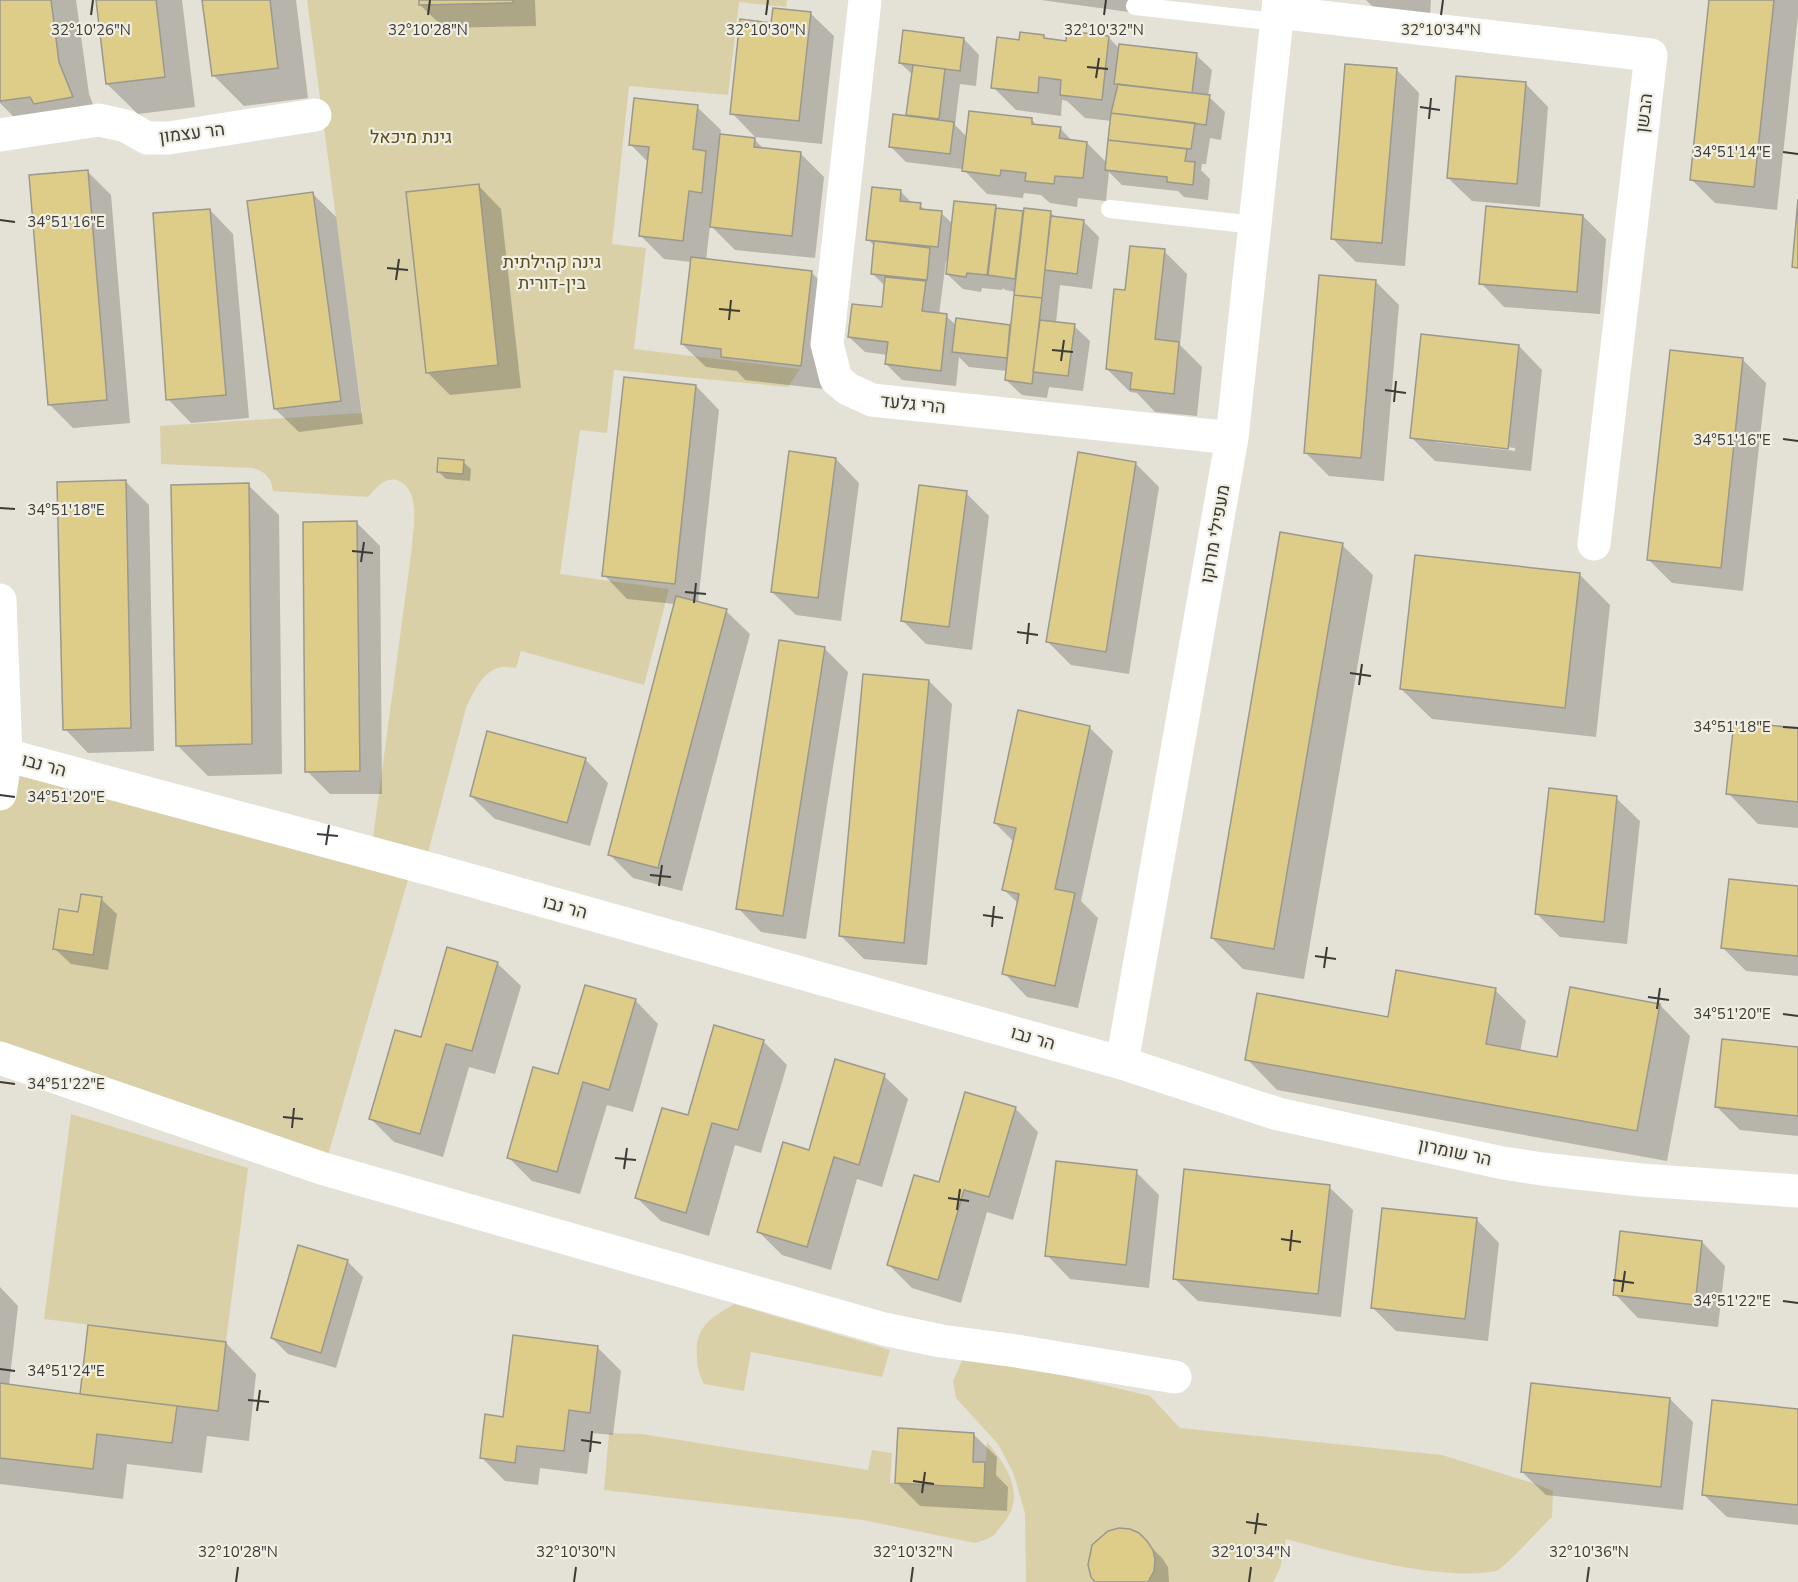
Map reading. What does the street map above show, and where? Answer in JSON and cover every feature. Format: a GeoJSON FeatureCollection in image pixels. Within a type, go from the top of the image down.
{"type":"FeatureCollection","features":[{"type":"Feature","properties":{"kind":"street","name":"הרי גלעד"},"geometry":{"type":"LineString","coordinates":[[865,0],[827,344],[836,379],[848,389],[872,400],[1232,438]]}},
{"type":"Feature","properties":{"kind":"street","name":"מעפילי מרוקו"},"geometry":{"type":"LineString","coordinates":[[1122,1063],[1232,438],[1278,11]]}},
{"type":"Feature","properties":{"kind":"street","name":"הבשן"},"geometry":{"type":"LineString","coordinates":[[1278,11],[1651,55],[1594,544]]}},
{"type":"Feature","properties":{"kind":"street","name":"הר עצמון"},"geometry":{"type":"LineString","coordinates":[[0,135],[99,120],[126,126],[147,138],[169,138],[315,115]]}},
{"type":"Feature","properties":{"kind":"street"},"geometry":{"type":"LineString","coordinates":[[0,600],[6,755],[0,794]]}},
{"type":"Feature","properties":{"kind":"street","name":"הר נבו"},"geometry":{"type":"LineString","coordinates":[[6,755],[430,869],[1122,1063]]}},
{"type":"Feature","properties":{"kind":"street"},"geometry":{"type":"LineString","coordinates":[[0,1058],[324,1169],[884,1329],[941,1341],[1175,1377]]}},
{"type":"Feature","properties":{"kind":"street","name":"הר שומרון"},"geometry":{"type":"LineString","coordinates":[[1122,1063],[1278,1114],[1503,1163],[1641,1179],[1798,1191]]}},
{"type":"Feature","properties":{"kind":"lane"},"geometry":{"type":"LineString","coordinates":[[1135,6],[1278,11]]}},
{"type":"Feature","properties":{"kind":"lane"},"geometry":{"type":"LineString","coordinates":[[1110,209],[1255,225]]}},
{"type":"Feature","properties":{"kind":"green space"},"geometry":{"type":"Polygon","coordinates":[[[307,0],[787,0],[786,7],[739,2],[728,95],[629,86],[612,244],[646,248],[634,349],[800,369],[788,387],[614,370],[607,433],[580,430],[560,574],[669,589],[644,685],[521,651],[516,668],[494,669],[479,683],[466,708],[424,868],[413,865],[407,883],[324,1169],[0,1058],[0,794],[6,755],[371,853],[412,547],[414,511],[410,493],[406,486],[394,480],[382,483],[368,497],[273,491],[267,476],[252,468],[161,464],[160,426],[362,413],[307,0]]]}},
{"type":"Feature","properties":{"kind":"green space"},"geometry":{"type":"Polygon","coordinates":[[[71,1114],[248,1168],[226,1342],[44,1319],[71,1114]]]}},
{"type":"Feature","properties":{"kind":"green space"},"geometry":{"type":"Polygon","coordinates":[[[734,1304],[890,1350],[882,1377],[751,1352],[744,1391],[704,1384],[697,1364],[698,1338],[711,1319],[734,1304]]]}},
{"type":"Feature","properties":{"kind":"green space"},"geometry":{"type":"Polygon","coordinates":[[[965,1354],[1150,1396],[1180,1428],[1442,1455],[1553,1491],[1552,1517],[1496,1571],[1449,1573],[1421,1570],[1362,1559],[1286,1539],[1280,1568],[1273,1582],[1026,1582],[1025,1513],[1013,1472],[998,1444],[956,1398],[953,1381],[965,1354]]]}},
{"type":"Feature","properties":{"kind":"green space"},"geometry":{"type":"Polygon","coordinates":[[[609,1433],[642,1434],[868,1470],[872,1450],[892,1453],[890,1483],[984,1488],[987,1442],[1008,1472],[1014,1493],[1013,1504],[1009,1514],[993,1536],[975,1543],[863,1520],[604,1490],[609,1433]]]}},
{"type":"Feature","properties":{"kind":"building"},"geometry":{"type":"Polygon","coordinates":[[[0,0],[51,0],[59,62],[73,97],[34,104],[30,97],[0,101],[0,0]]]}},
{"type":"Feature","properties":{"kind":"building"},"geometry":{"type":"Polygon","coordinates":[[[96,0],[156,0],[165,77],[106,84],[96,0]]]}},
{"type":"Feature","properties":{"kind":"building"},"geometry":{"type":"Polygon","coordinates":[[[202,0],[270,0],[278,68],[212,76],[202,0]]]}},
{"type":"Feature","properties":{"kind":"building"},"geometry":{"type":"Polygon","coordinates":[[[419,0],[513,0],[513,3],[419,5],[419,0]]]}},
{"type":"Feature","properties":{"kind":"building"},"geometry":{"type":"Polygon","coordinates":[[[1709,0],[1774,0],[1754,187],[1690,180],[1709,0]]]}},
{"type":"Feature","properties":{"kind":"building"},"geometry":{"type":"Polygon","coordinates":[[[773,8],[811,12],[799,121],[730,114],[740,19],[771,23],[773,8]]]}},
{"type":"Feature","properties":{"kind":"building"},"geometry":{"type":"Polygon","coordinates":[[[903,30],[964,38],[960,71],[899,63],[903,30]]]}},
{"type":"Feature","properties":{"kind":"building"},"geometry":{"type":"Polygon","coordinates":[[[1067,31],[1109,36],[1102,100],[1060,95],[1061,80],[1039,77],[1038,93],[991,88],[997,37],[1019,40],[1020,32],[1066,41],[1067,31]]]}},
{"type":"Feature","properties":{"kind":"building"},"geometry":{"type":"Polygon","coordinates":[[[1119,44],[1197,53],[1192,93],[1114,84],[1119,44]]]}},
{"type":"Feature","properties":{"kind":"building"},"geometry":{"type":"Polygon","coordinates":[[[1345,64],[1397,68],[1382,243],[1331,239],[1345,64]]]}},
{"type":"Feature","properties":{"kind":"building"},"geometry":{"type":"Polygon","coordinates":[[[913,65],[945,69],[939,119],[906,115],[913,65]]]}},
{"type":"Feature","properties":{"kind":"building"},"geometry":{"type":"Polygon","coordinates":[[[1456,76],[1526,82],[1517,184],[1447,178],[1456,76]]]}},
{"type":"Feature","properties":{"kind":"building"},"geometry":{"type":"Polygon","coordinates":[[[1118,84],[1210,95],[1206,125],[1111,113],[1118,84]]]}},
{"type":"Feature","properties":{"kind":"building"},"geometry":{"type":"Polygon","coordinates":[[[634,98],[698,105],[693,149],[706,151],[702,193],[689,191],[683,241],[639,236],[649,147],[629,145],[634,98]]]}},
{"type":"Feature","properties":{"kind":"building"},"geometry":{"type":"Polygon","coordinates":[[[969,111],[1032,118],[1032,124],[1061,127],[1059,138],[1087,142],[1083,178],[1055,176],[1054,184],[1025,181],[1026,173],[1001,170],[1000,176],[962,171],[969,111]]]}},
{"type":"Feature","properties":{"kind":"building"},"geometry":{"type":"Polygon","coordinates":[[[1111,113],[1195,123],[1191,149],[1108,140],[1111,113]]]}},
{"type":"Feature","properties":{"kind":"building"},"geometry":{"type":"Polygon","coordinates":[[[893,114],[954,122],[950,154],[889,147],[893,114]]]}},
{"type":"Feature","properties":{"kind":"building"},"geometry":{"type":"Polygon","coordinates":[[[720,134],[755,138],[754,147],[801,152],[792,236],[710,227],[720,134]]]}},
{"type":"Feature","properties":{"kind":"building"},"geometry":{"type":"Polygon","coordinates":[[[1108,140],[1187,149],[1185,161],[1195,162],[1193,185],[1167,182],[1167,177],[1105,170],[1108,140]]]}},
{"type":"Feature","properties":{"kind":"building"},"geometry":{"type":"Polygon","coordinates":[[[88,170],[107,400],[48,405],[29,175],[88,170]]]}},
{"type":"Feature","properties":{"kind":"building"},"geometry":{"type":"Polygon","coordinates":[[[479,184],[498,365],[426,373],[406,192],[479,184]]]}},
{"type":"Feature","properties":{"kind":"building"},"geometry":{"type":"Polygon","coordinates":[[[872,187],[901,190],[900,201],[921,203],[920,209],[942,211],[938,247],[866,240],[872,187]]]}},
{"type":"Feature","properties":{"kind":"building"},"geometry":{"type":"Polygon","coordinates":[[[313,192],[341,401],[274,409],[247,201],[313,192]]]}},
{"type":"Feature","properties":{"kind":"building"},"geometry":{"type":"Polygon","coordinates":[[[1798,199],[1798,268],[1792,267],[1798,199]]]}},
{"type":"Feature","properties":{"kind":"building"},"geometry":{"type":"Polygon","coordinates":[[[954,201],[996,205],[987,275],[967,273],[966,277],[946,274],[954,201]]]}},
{"type":"Feature","properties":{"kind":"building"},"geometry":{"type":"Polygon","coordinates":[[[1486,206],[1583,215],[1577,292],[1479,284],[1486,206]]]}},
{"type":"Feature","properties":{"kind":"building"},"geometry":{"type":"Polygon","coordinates":[[[996,208],[1023,211],[1015,279],[988,275],[996,208]]]}},
{"type":"Feature","properties":{"kind":"building"},"geometry":{"type":"Polygon","coordinates":[[[1024,208],[1051,211],[1042,298],[1014,295],[1024,208]]]}},
{"type":"Feature","properties":{"kind":"building"},"geometry":{"type":"Polygon","coordinates":[[[210,209],[226,395],[166,400],[153,213],[210,209]]]}},
{"type":"Feature","properties":{"kind":"building"},"geometry":{"type":"Polygon","coordinates":[[[1051,216],[1084,220],[1077,274],[1045,270],[1051,216]]]}},
{"type":"Feature","properties":{"kind":"building"},"geometry":{"type":"Polygon","coordinates":[[[874,241],[930,248],[927,280],[871,274],[874,241]]]}},
{"type":"Feature","properties":{"kind":"building"},"geometry":{"type":"Polygon","coordinates":[[[1130,246],[1165,249],[1155,339],[1179,342],[1174,394],[1130,389],[1132,373],[1106,369],[1114,289],[1125,290],[1130,246]]]}},
{"type":"Feature","properties":{"kind":"building"},"geometry":{"type":"Polygon","coordinates":[[[691,257],[812,271],[801,366],[721,357],[721,349],[681,344],[691,257]]]}},
{"type":"Feature","properties":{"kind":"building"},"geometry":{"type":"Polygon","coordinates":[[[1319,275],[1376,280],[1361,458],[1304,453],[1319,275]]]}},
{"type":"Feature","properties":{"kind":"building"},"geometry":{"type":"Polygon","coordinates":[[[885,277],[926,281],[922,311],[947,314],[941,371],[885,364],[888,342],[848,337],[852,304],[882,307],[885,277]]]}},
{"type":"Feature","properties":{"kind":"building"},"geometry":{"type":"Polygon","coordinates":[[[1014,295],[1042,298],[1032,384],[1005,380],[1014,295]]]}},
{"type":"Feature","properties":{"kind":"building"},"geometry":{"type":"Polygon","coordinates":[[[956,318],[1010,325],[1007,358],[952,352],[956,318]]]}},
{"type":"Feature","properties":{"kind":"building"},"geometry":{"type":"Polygon","coordinates":[[[1040,320],[1075,324],[1068,376],[1033,372],[1040,320]]]}},
{"type":"Feature","properties":{"kind":"building"},"geometry":{"type":"Polygon","coordinates":[[[1421,334],[1519,345],[1508,449],[1410,438],[1421,334]]]}},
{"type":"Feature","properties":{"kind":"building"},"geometry":{"type":"Polygon","coordinates":[[[1670,350],[1743,358],[1721,568],[1647,560],[1670,350]]]}},
{"type":"Feature","properties":{"kind":"building"},"geometry":{"type":"Polygon","coordinates":[[[624,377],[696,385],[675,584],[602,576],[624,377]]]}},
{"type":"Feature","properties":{"kind":"building"},"geometry":{"type":"Polygon","coordinates":[[[789,451],[836,458],[818,598],[771,592],[789,451]]]}},
{"type":"Feature","properties":{"kind":"building"},"geometry":{"type":"Polygon","coordinates":[[[1078,452],[1136,462],[1106,652],[1046,642],[1078,452]]]}},
{"type":"Feature","properties":{"kind":"building"},"geometry":{"type":"Polygon","coordinates":[[[438,458],[464,460],[463,474],[437,472],[438,458]]]}},
{"type":"Feature","properties":{"kind":"building"},"geometry":{"type":"Polygon","coordinates":[[[126,480],[131,728],[63,730],[57,482],[126,480]]]}},
{"type":"Feature","properties":{"kind":"building"},"geometry":{"type":"Polygon","coordinates":[[[249,483],[252,744],[176,746],[171,485],[249,483]]]}},
{"type":"Feature","properties":{"kind":"building"},"geometry":{"type":"Polygon","coordinates":[[[919,485],[967,491],[949,627],[901,621],[919,485]]]}},
{"type":"Feature","properties":{"kind":"building"},"geometry":{"type":"Polygon","coordinates":[[[357,521],[360,771],[305,772],[303,522],[357,521]]]}},
{"type":"Feature","properties":{"kind":"building"},"geometry":{"type":"Polygon","coordinates":[[[1280,532],[1343,543],[1274,949],[1211,938],[1280,532]]]}},
{"type":"Feature","properties":{"kind":"building"},"geometry":{"type":"Polygon","coordinates":[[[1415,555],[1580,573],[1565,708],[1400,689],[1415,555]]]}},
{"type":"Feature","properties":{"kind":"building"},"geometry":{"type":"Polygon","coordinates":[[[676,596],[727,609],[658,868],[608,855],[676,596]]]}},
{"type":"Feature","properties":{"kind":"building"},"geometry":{"type":"Polygon","coordinates":[[[779,640],[825,647],[783,916],[736,909],[779,640]]]}},
{"type":"Feature","properties":{"kind":"building"},"geometry":{"type":"Polygon","coordinates":[[[863,674],[929,680],[904,943],[839,936],[863,674]]]}},
{"type":"Feature","properties":{"kind":"building"},"geometry":{"type":"Polygon","coordinates":[[[1018,710],[1090,726],[1055,889],[1075,893],[1055,986],[1002,974],[1019,894],[1002,890],[1016,828],[994,823],[1018,710]]]}},
{"type":"Feature","properties":{"kind":"building"},"geometry":{"type":"Polygon","coordinates":[[[1734,722],[1798,728],[1798,802],[1726,794],[1734,722]]]}},
{"type":"Feature","properties":{"kind":"building"},"geometry":{"type":"Polygon","coordinates":[[[487,731],[586,758],[567,823],[470,796],[487,731]]]}},
{"type":"Feature","properties":{"kind":"building"},"geometry":{"type":"Polygon","coordinates":[[[1549,788],[1617,796],[1604,922],[1535,914],[1549,788]]]}},
{"type":"Feature","properties":{"kind":"building"},"geometry":{"type":"Polygon","coordinates":[[[1729,879],[1798,886],[1798,956],[1721,948],[1729,879]]]}},
{"type":"Feature","properties":{"kind":"building"},"geometry":{"type":"Polygon","coordinates":[[[81,894],[102,897],[93,955],[53,949],[59,909],[78,912],[81,894]]]}},
{"type":"Feature","properties":{"kind":"building"},"geometry":{"type":"Polygon","coordinates":[[[447,947],[498,962],[472,1051],[446,1044],[420,1134],[369,1119],[395,1030],[421,1037],[447,947]]]}},
{"type":"Feature","properties":{"kind":"building"},"geometry":{"type":"Polygon","coordinates":[[[1396,970],[1496,988],[1486,1044],[1557,1057],[1570,987],[1660,1004],[1637,1131],[1245,1060],[1257,993],[1388,1017],[1396,970]]]}},
{"type":"Feature","properties":{"kind":"building"},"geometry":{"type":"Polygon","coordinates":[[[585,985],[636,999],[609,1090],[583,1082],[557,1172],[507,1158],[533,1067],[558,1074],[585,985]]]}},
{"type":"Feature","properties":{"kind":"building"},"geometry":{"type":"Polygon","coordinates":[[[714,1025],[764,1040],[738,1130],[712,1123],[686,1213],[635,1198],[662,1108],[688,1115],[714,1025]]]}},
{"type":"Feature","properties":{"kind":"building"},"geometry":{"type":"Polygon","coordinates":[[[1722,1039],[1798,1047],[1798,1116],[1715,1107],[1722,1039]]]}},
{"type":"Feature","properties":{"kind":"building"},"geometry":{"type":"Polygon","coordinates":[[[835,1059],[885,1074],[859,1165],[834,1157],[807,1247],[757,1232],[783,1142],[809,1150],[835,1059]]]}},
{"type":"Feature","properties":{"kind":"building"},"geometry":{"type":"Polygon","coordinates":[[[965,1092],[1016,1107],[989,1197],[964,1190],[938,1280],[887,1265],[914,1175],[939,1182],[965,1092]]]}},
{"type":"Feature","properties":{"kind":"building"},"geometry":{"type":"Polygon","coordinates":[[[1056,1161],[1137,1170],[1126,1265],[1045,1256],[1056,1161]]]}},
{"type":"Feature","properties":{"kind":"building"},"geometry":{"type":"Polygon","coordinates":[[[1184,1169],[1330,1185],[1318,1294],[1173,1279],[1184,1169]]]}},
{"type":"Feature","properties":{"kind":"building"},"geometry":{"type":"Polygon","coordinates":[[[1382,1208],[1477,1218],[1465,1319],[1371,1308],[1382,1208]]]}},
{"type":"Feature","properties":{"kind":"building"},"geometry":{"type":"Polygon","coordinates":[[[1620,1231],[1702,1241],[1695,1305],[1613,1295],[1620,1231]]]}},
{"type":"Feature","properties":{"kind":"building"},"geometry":{"type":"Polygon","coordinates":[[[298,1245],[348,1260],[321,1353],[271,1338],[298,1245]]]}},
{"type":"Feature","properties":{"kind":"building"},"geometry":{"type":"Polygon","coordinates":[[[88,1325],[226,1342],[218,1411],[80,1394],[88,1325]]]}},
{"type":"Feature","properties":{"kind":"building"},"geometry":{"type":"Polygon","coordinates":[[[88,1325],[226,1342],[218,1411],[177,1406],[172,1443],[97,1434],[93,1469],[0,1458],[0,1383],[80,1394],[88,1325]]]}},
{"type":"Feature","properties":{"kind":"building"},"geometry":{"type":"Polygon","coordinates":[[[513,1335],[598,1346],[590,1413],[569,1410],[564,1451],[517,1446],[515,1463],[480,1458],[485,1414],[503,1417],[513,1335]]]}},
{"type":"Feature","properties":{"kind":"building"},"geometry":{"type":"Polygon","coordinates":[[[1531,1383],[1670,1398],[1661,1487],[1521,1472],[1531,1383]]]}},
{"type":"Feature","properties":{"kind":"building"},"geometry":{"type":"Polygon","coordinates":[[[1712,1400],[1798,1409],[1798,1505],[1702,1495],[1712,1400]]]}},
{"type":"Feature","properties":{"kind":"building"},"geometry":{"type":"Polygon","coordinates":[[[898,1428],[974,1433],[973,1462],[985,1462],[984,1488],[895,1483],[898,1428]]]}},
{"type":"Feature","properties":{"kind":"building"},"geometry":{"type":"Polygon","coordinates":[[[1119,1528],[1139,1533],[1153,1550],[1154,1571],[1148,1582],[1095,1582],[1091,1577],[1088,1565],[1092,1545],[1108,1531],[1119,1528]]]}},
{"type":"Feature","properties":{"kind":"park label","name":"גינת מיכאל"},"geometry":{"type":"Point","coordinates":[411,137]}},
{"type":"Feature","properties":{"kind":"park label","name":"גינה קהילתית בין-דורית"},"geometry":{"type":"Point","coordinates":[552,272]}}]}
